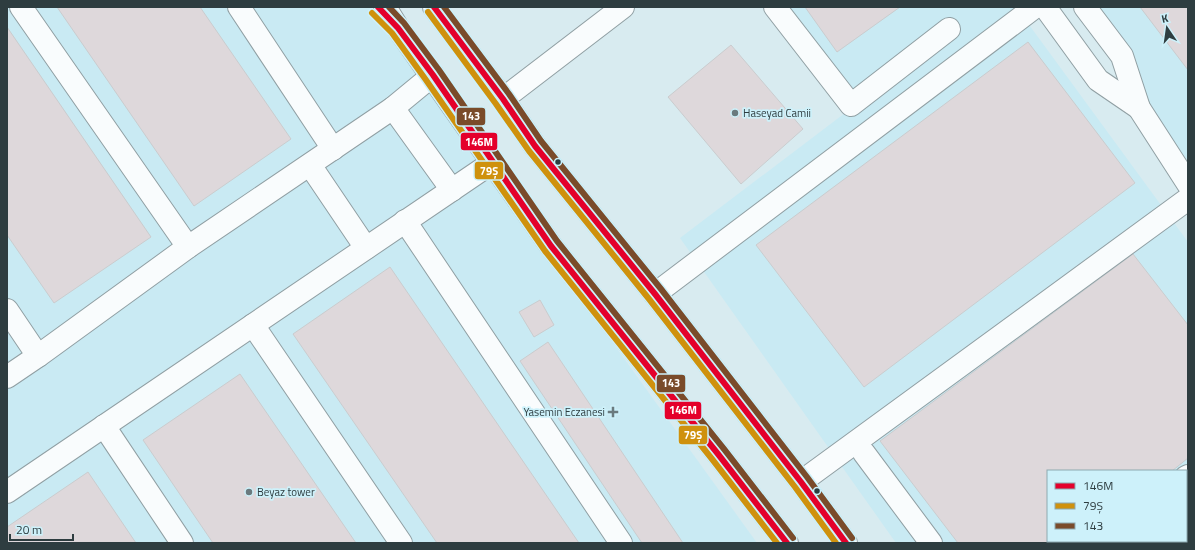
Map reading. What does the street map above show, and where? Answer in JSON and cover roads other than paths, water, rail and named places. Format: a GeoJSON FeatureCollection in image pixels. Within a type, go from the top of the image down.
{"type":"FeatureCollection","features":[{"type":"Feature","properties":{"kind":"main road"},"geometry":{"type":"LineString","coordinates":[[21,7],[188,247]]}},
{"type":"Feature","properties":{"kind":"main road"},"geometry":{"type":"LineString","coordinates":[[239,7],[333,149]]}},
{"type":"Feature","properties":{"kind":"main road"},"geometry":{"type":"LineString","coordinates":[[378,7],[398,28]]}},
{"type":"Feature","properties":{"kind":"main road"},"geometry":{"type":"LineString","coordinates":[[385,7],[398,28],[551,246],[718,454],[786,543]]}},
{"type":"Feature","properties":{"kind":"main road"},"geometry":{"type":"LineString","coordinates":[[434,7],[503,99],[535,146],[655,294],[801,482],[846,543]]}},
{"type":"Feature","properties":{"kind":"main road"},"geometry":{"type":"LineString","coordinates":[[503,99],[623,7]]}},
{"type":"Feature","properties":{"kind":"main road"},"geometry":{"type":"LineString","coordinates":[[775,7],[851,105],[949,29]]}},
{"type":"Feature","properties":{"kind":"main road"},"geometry":{"type":"LineString","coordinates":[[655,294],[1035,7]]}},
{"type":"Feature","properties":{"kind":"main road"},"geometry":{"type":"LineString","coordinates":[[1045,7],[1098,80],[1139,108]]}},
{"type":"Feature","properties":{"kind":"main road"},"geometry":{"type":"LineString","coordinates":[[1085,7],[1122,56],[1139,108],[1188,184]]}},
{"type":"Feature","properties":{"kind":"main road"},"geometry":{"type":"LineString","coordinates":[[7,377],[188,247],[310,166],[393,108],[432,75]]}},
{"type":"Feature","properties":{"kind":"main road"},"geometry":{"type":"LineString","coordinates":[[393,108],[452,190]]}},
{"type":"Feature","properties":{"kind":"main road"},"geometry":{"type":"LineString","coordinates":[[7,492],[493,162]]}},
{"type":"Feature","properties":{"kind":"main road"},"geometry":{"type":"LineString","coordinates":[[310,166],[366,248]]}},
{"type":"Feature","properties":{"kind":"main road"},"geometry":{"type":"LineString","coordinates":[[801,482],[1188,199]]}},
{"type":"Feature","properties":{"kind":"main road"},"geometry":{"type":"LineString","coordinates":[[406,221],[621,543]]}},
{"type":"Feature","properties":{"kind":"main road"},"geometry":{"type":"LineString","coordinates":[[7,310],[38,356]]}},
{"type":"Feature","properties":{"kind":"main road"},"geometry":{"type":"LineString","coordinates":[[253,325],[401,543]]}},
{"type":"Feature","properties":{"kind":"main road"},"geometry":{"type":"LineString","coordinates":[[104,426],[182,543]]}},
{"type":"Feature","properties":{"kind":"main road"},"geometry":{"type":"LineString","coordinates":[[864,453],[931,543]]}},
{"type":"Feature","properties":{"kind":"place","name":"Haseyad Camii"},"geometry":{"type":"Point","coordinates":[735,113]}},
{"type":"Feature","properties":{"kind":"place","name":"Yasemin Eczanesi"},"geometry":{"type":"Point","coordinates":[613,412]}},
{"type":"Feature","properties":{"kind":"place","name":"Beyaz tower"},"geometry":{"type":"Point","coordinates":[249,492]}}]}
